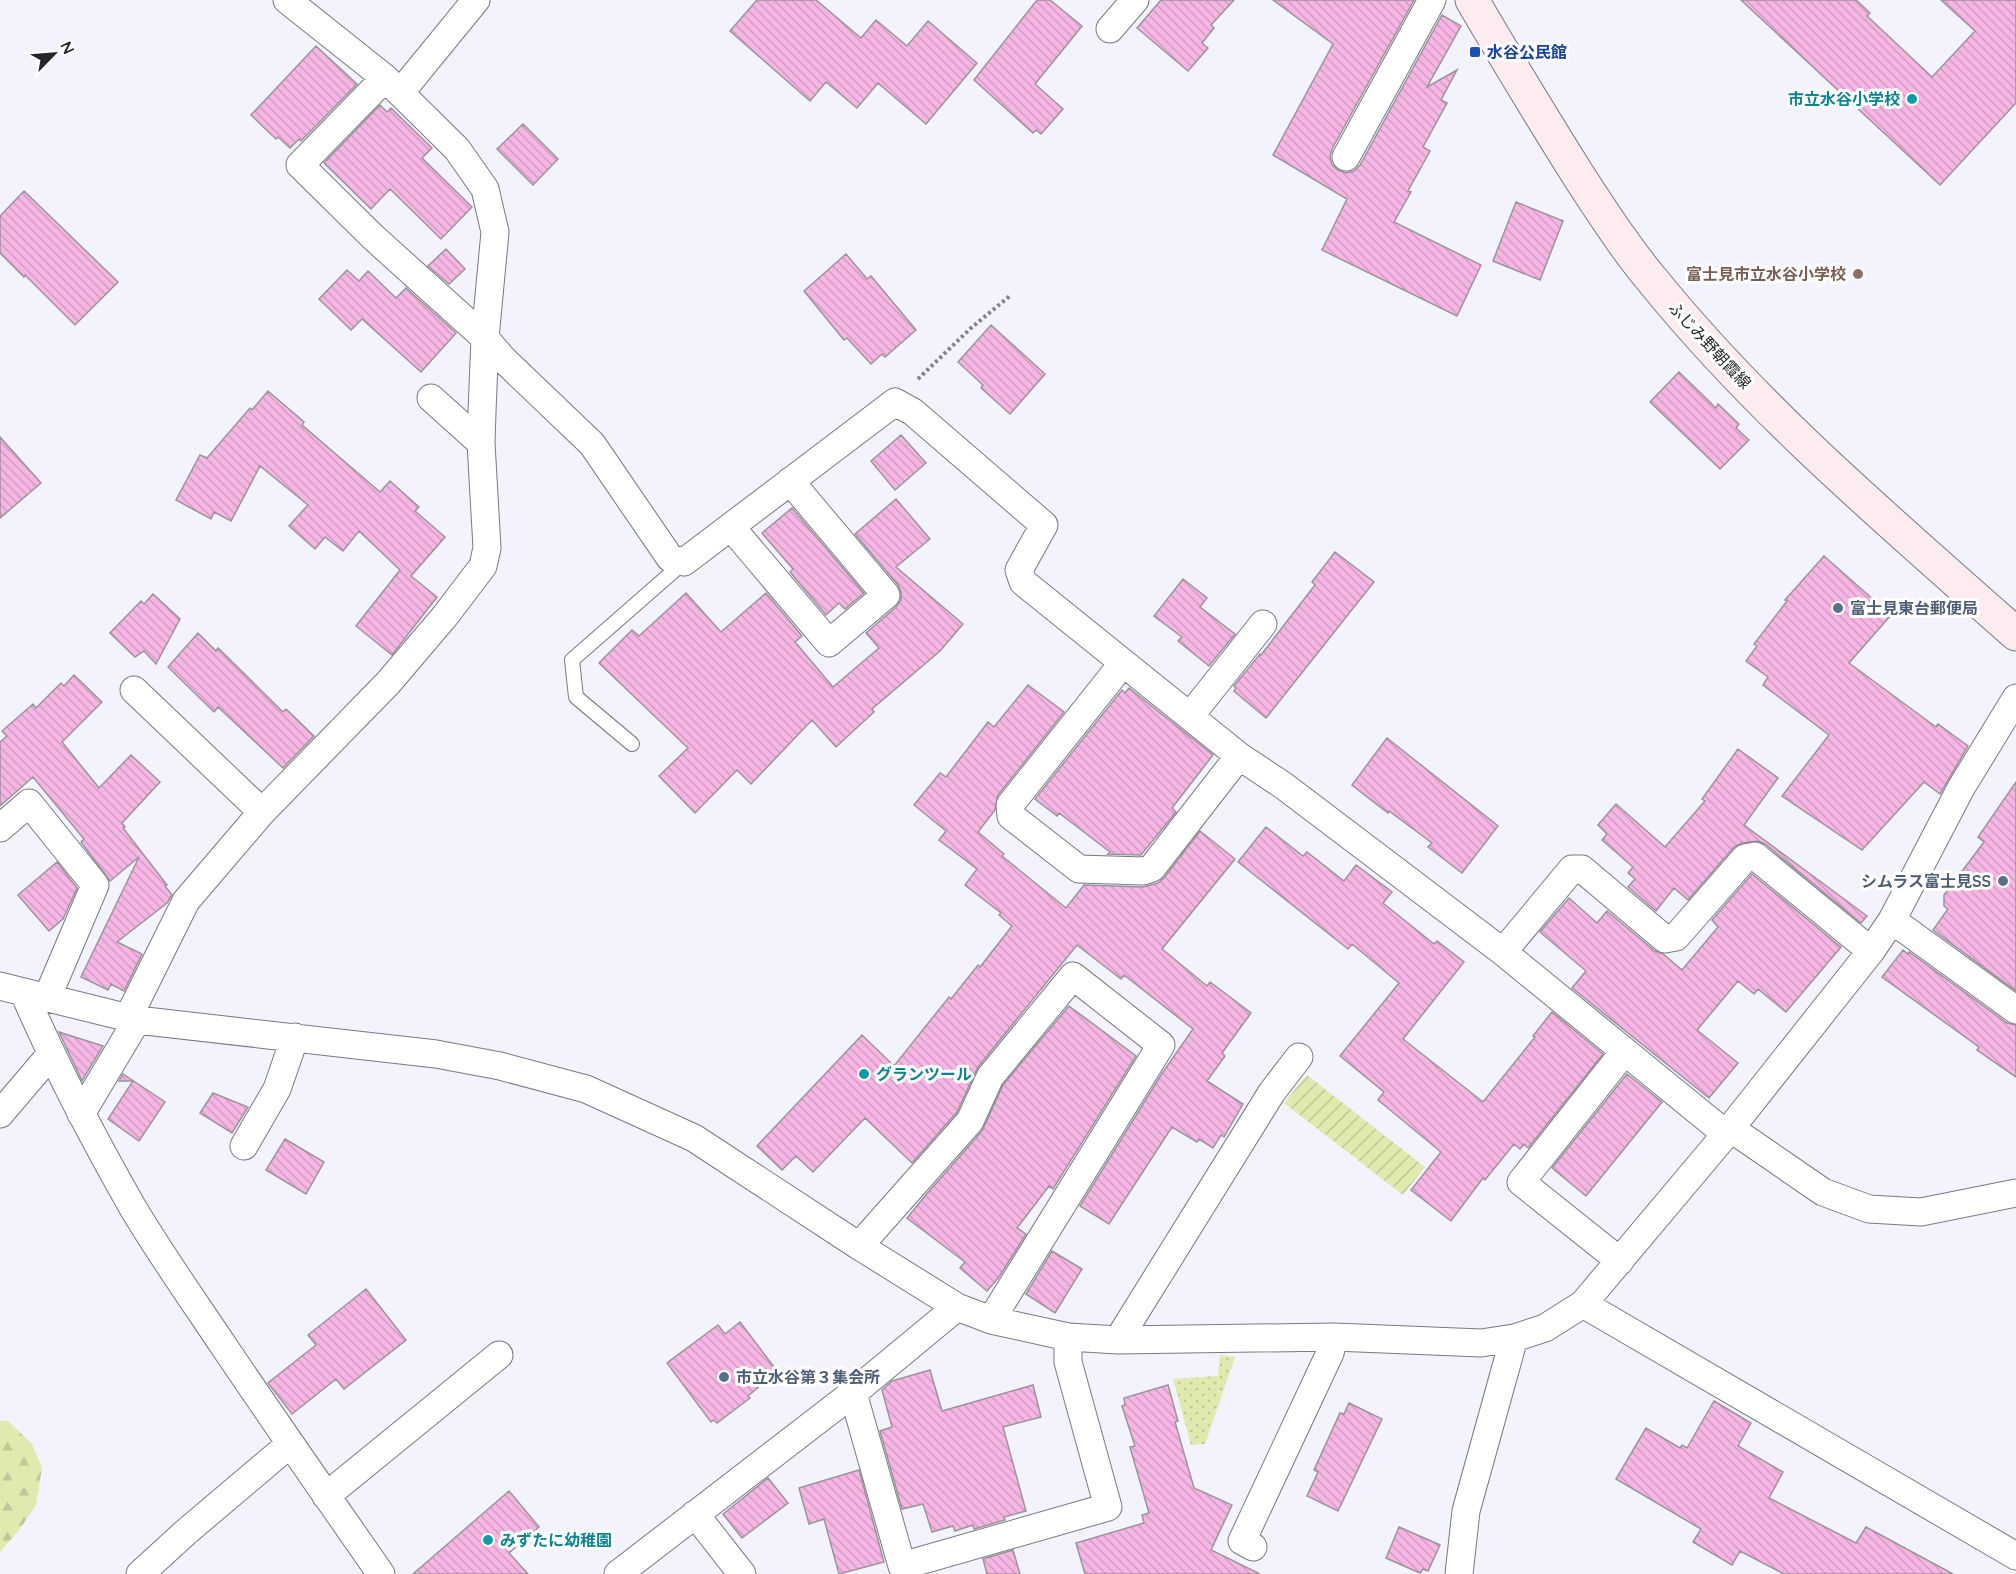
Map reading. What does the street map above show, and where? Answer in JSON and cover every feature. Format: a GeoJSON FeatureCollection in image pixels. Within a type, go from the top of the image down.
{"type":"FeatureCollection","features":[{"type":"Feature","properties":{"kind":"main road","name":"ふじみ野朝霞線"},"geometry":{"type":"LineString","coordinates":[[1472,0],[1540,116],[1598,205],[1652,280],[1716,353],[1816,456],[2016,634]]}},
{"type":"Feature","properties":{"kind":"street"},"geometry":{"type":"LineString","coordinates":[[81,1114],[132,1019],[186,901],[262,812],[388,683],[445,616],[483,566],[487,548],[481,443],[484,338],[495,232],[485,189],[458,149],[392,86],[287,0]]}},
{"type":"Feature","properties":{"kind":"street"},"geometry":{"type":"LineString","coordinates":[[476,0],[392,86],[300,165],[373,237],[484,338],[592,444],[670,558],[684,562],[895,402],[914,412],[1044,525],[1019,570],[1023,582],[1239,756],[1284,786],[1503,952],[1624,1052],[1728,1131],[1822,1192],[1869,1209],[1921,1212],[2016,1193]]}},
{"type":"Feature","properties":{"kind":"street"},"geometry":{"type":"LineString","coordinates":[[1346,157],[1432,0]]}},
{"type":"Feature","properties":{"kind":"street"},"geometry":{"type":"LineString","coordinates":[[1110,29],[1131,1]]}},
{"type":"Feature","properties":{"kind":"street"},"geometry":{"type":"LineString","coordinates":[[431,398],[481,443]]}},
{"type":"Feature","properties":{"kind":"street"},"geometry":{"type":"LineString","coordinates":[[731,527],[829,643],[886,595],[790,482]]}},
{"type":"Feature","properties":{"kind":"street"},"geometry":{"type":"LineString","coordinates":[[1190,716],[1263,624]]}},
{"type":"Feature","properties":{"kind":"street"},"geometry":{"type":"LineString","coordinates":[[1123,663],[1010,805],[1011,816],[1079,869],[1143,871],[1152,868],[1239,756]]}},
{"type":"Feature","properties":{"kind":"street"},"geometry":{"type":"LineString","coordinates":[[134,690],[262,812]]}},
{"type":"Feature","properties":{"kind":"street"},"geometry":{"type":"LineString","coordinates":[[24,992],[132,1019],[436,1054],[489,1064],[586,1089],[694,1138],[957,1307],[992,1320],[1068,1337],[1118,1340],[1334,1336],[1481,1343],[1514,1338],[1545,1328],[1583,1304],[1728,1131],[1871,951],[1892,920],[1961,788],[2016,698]]}},
{"type":"Feature","properties":{"kind":"street"},"geometry":{"type":"LineString","coordinates":[[0,828],[29,803],[95,885],[24,992]]}},
{"type":"Feature","properties":{"kind":"street"},"geometry":{"type":"LineString","coordinates":[[1503,952],[1572,869],[1582,869],[1665,939],[1676,937],[1745,858],[1755,856],[1871,951]]}},
{"type":"Feature","properties":{"kind":"street"},"geometry":{"type":"LineString","coordinates":[[1892,920],[2016,1010]]}},
{"type":"Feature","properties":{"kind":"street"},"geometry":{"type":"LineString","coordinates":[[859,1246],[970,1121],[990,1077],[1073,976],[1161,1045],[992,1320]]}},
{"type":"Feature","properties":{"kind":"street"},"geometry":{"type":"LineString","coordinates":[[24,992],[81,1114],[134,1210],[192,1300],[381,1574]]}},
{"type":"Feature","properties":{"kind":"street"},"geometry":{"type":"LineString","coordinates":[[244,1146],[276,1089],[295,1037]]}},
{"type":"Feature","properties":{"kind":"street"},"geometry":{"type":"LineString","coordinates":[[1620,1261],[1521,1182],[1624,1052]]}},
{"type":"Feature","properties":{"kind":"street"},"geometry":{"type":"LineString","coordinates":[[0,1114],[51,1054]]}},
{"type":"Feature","properties":{"kind":"street"},"geometry":{"type":"LineString","coordinates":[[1118,1340],[1272,1092],[1299,1057]]}},
{"type":"Feature","properties":{"kind":"street"},"geometry":{"type":"LineString","coordinates":[[1583,1304],[2016,1556]]}},
{"type":"Feature","properties":{"kind":"street"},"geometry":{"type":"LineString","coordinates":[[618,1574],[853,1393],[957,1307]]}},
{"type":"Feature","properties":{"kind":"street"},"geometry":{"type":"LineString","coordinates":[[1253,1547],[1242,1541],[1330,1353],[1334,1336]]}},
{"type":"Feature","properties":{"kind":"street"},"geometry":{"type":"LineString","coordinates":[[853,1393],[902,1566],[1108,1507],[1068,1362],[1068,1337]]}},
{"type":"Feature","properties":{"kind":"street"},"geometry":{"type":"LineString","coordinates":[[1459,1574],[1466,1511],[1514,1338]]}},
{"type":"Feature","properties":{"kind":"street"},"geometry":{"type":"LineString","coordinates":[[326,1496],[499,1355]]}},
{"type":"Feature","properties":{"kind":"street"},"geometry":{"type":"LineString","coordinates":[[140,1574],[290,1444]]}},
{"type":"Feature","properties":{"kind":"street"},"geometry":{"type":"LineString","coordinates":[[695,1514],[742,1574]]}},
{"type":"Feature","properties":{"kind":"lane"},"geometry":{"type":"LineString","coordinates":[[632,744],[576,697],[572,660],[684,562]]}},
{"type":"Feature","properties":{"kind":"path"},"geometry":{"type":"LineString","coordinates":[[895,402],[971,328],[1011,295]]}},
{"type":"Feature","properties":{"kind":"green space"},"geometry":{"type":"Polygon","coordinates":[[[1307,1075],[1425,1167],[1403,1195],[1284,1103],[1307,1075]]]}},
{"type":"Feature","properties":{"kind":"green space"},"geometry":{"type":"Polygon","coordinates":[[[1220,1355],[1235,1357],[1205,1444],[1191,1445],[1173,1379],[1218,1376],[1220,1355]]]}},
{"type":"Feature","properties":{"kind":"green space"},"geometry":{"type":"Polygon","coordinates":[[[0,1421],[8,1421],[32,1444],[42,1468],[36,1505],[0,1552],[0,1421]]]}},
{"type":"Feature","properties":{"kind":"building"},"geometry":{"type":"Polygon","coordinates":[[[757,0],[816,0],[861,38],[876,20],[907,46],[928,21],[977,63],[926,124],[878,83],[857,108],[826,82],[810,101],[730,31],[757,0]]]}},
{"type":"Feature","properties":{"kind":"building"},"geometry":{"type":"Polygon","coordinates":[[[1037,0],[1050,0],[1082,26],[1035,84],[1063,109],[1041,134],[1036,130],[1033,133],[974,80],[1037,0]]]}},
{"type":"Feature","properties":{"kind":"building"},"geometry":{"type":"Polygon","coordinates":[[[1161,0],[1234,0],[1211,25],[1214,28],[1202,43],[1208,48],[1188,71],[1137,28],[1161,0]]]}},
{"type":"Feature","properties":{"kind":"building"},"geometry":{"type":"Polygon","coordinates":[[[1273,0],[1414,0],[1332,149],[1330,157],[1332,165],[1346,173],[1354,171],[1360,165],[1442,15],[1461,26],[1427,87],[1457,70],[1441,100],[1447,103],[1423,147],[1430,151],[1394,222],[1481,265],[1457,316],[1322,250],[1347,199],[1273,155],[1333,44],[1273,0]]]}},
{"type":"Feature","properties":{"kind":"building","name":"市立水谷小学校"},"geometry":{"type":"Polygon","coordinates":[[[1741,0],[1856,0],[1870,13],[1867,16],[1932,77],[1975,31],[1941,0],[2016,0],[2016,103],[1940,185],[1741,0]]]}},
{"type":"Feature","properties":{"kind":"building"},"geometry":{"type":"Polygon","coordinates":[[[316,46],[357,84],[301,141],[299,139],[290,148],[278,137],[276,139],[251,115],[316,46]]]}},
{"type":"Feature","properties":{"kind":"building"},"geometry":{"type":"Polygon","coordinates":[[[380,105],[387,112],[391,108],[432,148],[422,158],[472,207],[441,239],[390,189],[371,209],[324,163],[380,105]]]}},
{"type":"Feature","properties":{"kind":"building"},"geometry":{"type":"Polygon","coordinates":[[[523,124],[558,159],[533,185],[497,149],[523,124]]]}},
{"type":"Feature","properties":{"kind":"building"},"geometry":{"type":"Polygon","coordinates":[[[24,191],[118,282],[75,325],[0,253],[0,216],[24,191]]]}},
{"type":"Feature","properties":{"kind":"building"},"geometry":{"type":"Polygon","coordinates":[[[1516,202],[1563,221],[1540,280],[1493,261],[1516,202]]]}},
{"type":"Feature","properties":{"kind":"building"},"geometry":{"type":"Polygon","coordinates":[[[446,249],[465,269],[449,284],[428,266],[446,249]]]}},
{"type":"Feature","properties":{"kind":"building"},"geometry":{"type":"Polygon","coordinates":[[[846,254],[867,279],[871,276],[916,330],[885,357],[882,354],[871,364],[847,338],[844,340],[804,291],[846,254]]]}},
{"type":"Feature","properties":{"kind":"building"},"geometry":{"type":"Polygon","coordinates":[[[347,270],[359,281],[368,271],[396,298],[406,288],[456,333],[421,372],[362,319],[351,330],[319,299],[347,270]]]}},
{"type":"Feature","properties":{"kind":"building"},"geometry":{"type":"Polygon","coordinates":[[[991,325],[1045,374],[1010,414],[981,388],[983,385],[958,362],[991,325]]]}},
{"type":"Feature","properties":{"kind":"building"},"geometry":{"type":"Polygon","coordinates":[[[1679,372],[1716,408],[1718,404],[1739,424],[1736,428],[1749,440],[1720,469],[1650,402],[1679,372]]]}},
{"type":"Feature","properties":{"kind":"building"},"geometry":{"type":"Polygon","coordinates":[[[268,391],[304,422],[302,425],[380,492],[390,481],[419,507],[415,511],[445,537],[411,576],[437,597],[392,655],[356,626],[400,570],[359,531],[343,551],[325,537],[315,549],[289,526],[308,505],[260,466],[231,521],[214,512],[211,519],[176,500],[200,455],[207,458],[250,408],[252,410],[268,391]]]}},
{"type":"Feature","properties":{"kind":"building"},"geometry":{"type":"Polygon","coordinates":[[[901,435],[926,463],[895,490],[871,461],[901,435]]]}},
{"type":"Feature","properties":{"kind":"building"},"geometry":{"type":"Polygon","coordinates":[[[0,437],[41,483],[0,518],[0,437]]]}},
{"type":"Feature","properties":{"kind":"building"},"geometry":{"type":"Polygon","coordinates":[[[896,499],[930,539],[896,567],[963,624],[940,651],[872,709],[874,712],[836,747],[812,720],[751,784],[737,770],[695,813],[659,776],[688,748],[599,663],[632,630],[639,636],[686,593],[721,632],[766,593],[802,636],[795,642],[833,687],[879,648],[866,633],[901,600],[898,585],[855,534],[896,499]]]}},
{"type":"Feature","properties":{"kind":"building"},"geometry":{"type":"Polygon","coordinates":[[[792,508],[864,593],[845,609],[839,603],[826,615],[790,572],[793,569],[762,533],[792,508]]]}},
{"type":"Feature","properties":{"kind":"building"},"geometry":{"type":"Polygon","coordinates":[[[1335,552],[1374,582],[1266,718],[1234,691],[1236,688],[1234,686],[1315,585],[1312,582],[1335,552]]]}},
{"type":"Feature","properties":{"kind":"building"},"geometry":{"type":"Polygon","coordinates":[[[1824,556],[1891,615],[1849,663],[1936,727],[1938,724],[1968,746],[1940,794],[1924,782],[1862,850],[1782,796],[1829,735],[1763,685],[1768,677],[1746,661],[1757,646],[1754,644],[1787,601],[1785,600],[1824,556]]]}},
{"type":"Feature","properties":{"kind":"building"},"geometry":{"type":"Polygon","coordinates":[[[1183,579],[1207,598],[1200,607],[1235,634],[1209,666],[1178,641],[1182,637],[1154,616],[1183,579]]]}},
{"type":"Feature","properties":{"kind":"building"},"geometry":{"type":"Polygon","coordinates":[[[153,594],[180,619],[156,664],[144,651],[135,657],[110,633],[141,601],[144,604],[153,594]]]}},
{"type":"Feature","properties":{"kind":"building"},"geometry":{"type":"Polygon","coordinates":[[[198,633],[216,651],[218,648],[283,712],[286,709],[314,736],[283,768],[218,707],[214,712],[168,667],[198,633]]]}},
{"type":"Feature","properties":{"kind":"building"},"geometry":{"type":"Polygon","coordinates":[[[74,675],[102,702],[62,742],[99,788],[131,755],[160,782],[122,823],[125,827],[123,828],[167,885],[165,886],[172,895],[167,903],[117,942],[142,954],[124,991],[111,984],[108,990],[81,977],[139,857],[110,881],[81,842],[84,839],[33,777],[0,806],[0,742],[7,736],[2,731],[33,704],[36,708],[61,683],[64,686],[74,675]]]}},
{"type":"Feature","properties":{"kind":"building"},"geometry":{"type":"Polygon","coordinates":[[[1028,685],[1064,712],[998,795],[995,810],[978,832],[1004,854],[1002,856],[1066,908],[1084,885],[1143,887],[1158,883],[1200,831],[1235,859],[1162,949],[1207,986],[1210,982],[1251,1013],[1222,1053],[1225,1056],[1207,1081],[1243,1104],[1224,1137],[1221,1135],[1213,1148],[1199,1139],[1197,1142],[1172,1127],[1109,1224],[1080,1206],[1161,1075],[1193,1029],[1124,975],[1121,979],[1077,945],[978,1067],[957,1112],[912,1163],[865,1118],[813,1172],[796,1156],[782,1170],[757,1146],[862,1035],[894,1066],[949,997],[951,999],[978,965],[980,967],[1012,926],[999,915],[1001,913],[965,885],[977,869],[939,840],[946,831],[914,805],[940,773],[946,777],[988,722],[994,727],[1028,685]]]}},
{"type":"Feature","properties":{"kind":"building"},"geometry":{"type":"Polygon","coordinates":[[[1129,688],[1213,755],[1172,808],[1176,812],[1141,855],[1108,854],[1110,852],[1059,813],[1057,816],[1035,799],[1122,690],[1125,693],[1129,688]]]}},
{"type":"Feature","properties":{"kind":"building"},"geometry":{"type":"Polygon","coordinates":[[[1387,738],[1498,826],[1462,873],[1428,847],[1432,843],[1352,785],[1387,738]]]}},
{"type":"Feature","properties":{"kind":"building"},"geometry":{"type":"Polygon","coordinates":[[[1738,749],[1778,778],[1744,825],[1867,916],[1861,923],[1765,844],[1758,841],[1742,843],[1734,847],[1688,900],[1674,888],[1656,911],[1628,887],[1635,879],[1628,873],[1633,867],[1602,840],[1607,834],[1598,825],[1616,804],[1665,847],[1705,801],[1702,799],[1738,749]]]}},
{"type":"Feature","properties":{"kind":"building"},"geometry":{"type":"Polygon","coordinates":[[[2016,782],[2016,991],[1933,930],[1948,909],[1944,906],[1944,895],[1984,842],[1978,837],[2016,782]]]}},
{"type":"Feature","properties":{"kind":"building"},"geometry":{"type":"Polygon","coordinates":[[[1266,827],[1303,856],[1307,852],[1344,881],[1356,865],[1392,892],[1383,903],[1434,944],[1437,941],[1464,962],[1403,1039],[1483,1102],[1552,1012],[1603,1054],[1528,1148],[1524,1144],[1520,1149],[1514,1144],[1485,1180],[1483,1178],[1451,1221],[1411,1190],[1441,1152],[1378,1100],[1384,1092],[1340,1056],[1399,983],[1352,944],[1348,949],[1238,862],[1266,827]]]}},
{"type":"Feature","properties":{"kind":"building"},"geometry":{"type":"Polygon","coordinates":[[[57,862],[77,888],[63,919],[49,931],[18,895],[57,862]]]}},
{"type":"Feature","properties":{"kind":"building"},"geometry":{"type":"Polygon","coordinates":[[[1752,874],[1841,947],[1786,1012],[1758,989],[1754,994],[1738,981],[1697,1030],[1738,1063],[1709,1098],[1572,988],[1586,971],[1540,932],[1569,898],[1597,923],[1607,911],[1682,970],[1718,927],[1712,920],[1752,874]]]}},
{"type":"Feature","properties":{"kind":"building"},"geometry":{"type":"Polygon","coordinates":[[[1903,950],[1908,954],[1909,952],[2007,1023],[2016,1025],[2016,1077],[1977,1050],[1979,1047],[1882,977],[1903,950]]]}},
{"type":"Feature","properties":{"kind":"building"},"geometry":{"type":"Polygon","coordinates":[[[1069,1006],[1136,1056],[1053,1189],[1049,1186],[1017,1228],[1026,1234],[999,1277],[987,1291],[960,1268],[965,1262],[907,1218],[982,1131],[1003,1085],[1069,1006]]]}},
{"type":"Feature","properties":{"kind":"building"},"geometry":{"type":"Polygon","coordinates":[[[59,1032],[103,1046],[82,1081],[76,1068],[59,1032]]]}},
{"type":"Feature","properties":{"kind":"building"},"geometry":{"type":"Polygon","coordinates":[[[123,1074],[165,1102],[139,1141],[108,1119],[133,1081],[119,1081],[123,1074]]]}},
{"type":"Feature","properties":{"kind":"building"},"geometry":{"type":"Polygon","coordinates":[[[1627,1074],[1662,1102],[1586,1196],[1552,1168],[1627,1074]]]}},
{"type":"Feature","properties":{"kind":"building"},"geometry":{"type":"Polygon","coordinates":[[[213,1093],[248,1107],[232,1133],[200,1113],[213,1093]]]}},
{"type":"Feature","properties":{"kind":"building"},"geometry":{"type":"Polygon","coordinates":[[[285,1139],[324,1162],[306,1194],[266,1170],[285,1139]]]}},
{"type":"Feature","properties":{"kind":"building"},"geometry":{"type":"Polygon","coordinates":[[[1052,1251],[1082,1269],[1055,1313],[1026,1294],[1052,1251]]]}},
{"type":"Feature","properties":{"kind":"building"},"geometry":{"type":"Polygon","coordinates":[[[366,1289],[406,1340],[344,1389],[336,1379],[292,1414],[268,1383],[316,1345],[308,1335],[366,1289]]]}},
{"type":"Feature","properties":{"kind":"building","name":"市立水谷第３集会所"},"geometry":{"type":"Polygon","coordinates":[[[740,1322],[777,1371],[748,1396],[750,1398],[717,1423],[714,1420],[711,1422],[667,1363],[718,1325],[725,1334],[740,1322]]]}},
{"type":"Feature","properties":{"kind":"building"},"geometry":{"type":"Polygon","coordinates":[[[930,1370],[942,1411],[1033,1385],[1041,1417],[1003,1427],[1026,1511],[974,1529],[973,1525],[955,1531],[953,1526],[932,1532],[923,1504],[902,1509],[880,1431],[892,1427],[882,1390],[892,1381],[930,1370]]]}},
{"type":"Feature","properties":{"kind":"building"},"geometry":{"type":"Polygon","coordinates":[[[1168,1385],[1178,1421],[1175,1422],[1194,1488],[1232,1505],[1211,1550],[1260,1574],[1085,1574],[1076,1543],[1144,1523],[1142,1515],[1149,1513],[1130,1447],[1135,1446],[1122,1406],[1125,1405],[1124,1398],[1168,1385]]]}},
{"type":"Feature","properties":{"kind":"building"},"geometry":{"type":"Polygon","coordinates":[[[1714,1401],[1751,1423],[1738,1446],[1783,1472],[1769,1498],[1856,1543],[1866,1527],[1953,1574],[1784,1574],[1740,1551],[1732,1565],[1693,1542],[1701,1529],[1616,1479],[1646,1428],[1680,1448],[1682,1445],[1687,1448],[1714,1401]]]}},
{"type":"Feature","properties":{"kind":"building"},"geometry":{"type":"Polygon","coordinates":[[[1349,1403],[1382,1419],[1338,1511],[1307,1496],[1318,1472],[1314,1470],[1340,1413],[1344,1414],[1349,1403]]]}},
{"type":"Feature","properties":{"kind":"building"},"geometry":{"type":"Polygon","coordinates":[[[859,1470],[884,1562],[839,1574],[824,1519],[809,1524],[799,1488],[859,1470]]]}},
{"type":"Feature","properties":{"kind":"building"},"geometry":{"type":"Polygon","coordinates":[[[768,1478],[788,1503],[742,1538],[723,1514],[768,1478]]]}},
{"type":"Feature","properties":{"kind":"building","name":"みずたに幼稚園"},"geometry":{"type":"Polygon","coordinates":[[[509,1491],[539,1527],[509,1553],[528,1574],[413,1574],[509,1491]]]}},
{"type":"Feature","properties":{"kind":"building"},"geometry":{"type":"Polygon","coordinates":[[[1399,1527],[1440,1545],[1428,1571],[1423,1569],[1420,1573],[1386,1558],[1399,1527]]]}},
{"type":"Feature","properties":{"kind":"building"},"geometry":{"type":"Polygon","coordinates":[[[1013,1550],[1020,1574],[987,1574],[983,1559],[1013,1550]]]}},
{"type":"Feature","properties":{"kind":"place","name":"水谷公民館"},"geometry":{"type":"Point","coordinates":[1475,52]}},
{"type":"Feature","properties":{"kind":"place","name":"市立水谷小学校"},"geometry":{"type":"Point","coordinates":[1912,99]}},
{"type":"Feature","properties":{"kind":"place","name":"富士見市立水谷小学校"},"geometry":{"type":"Point","coordinates":[1858,274]}},
{"type":"Feature","properties":{"kind":"place","name":"富士見東台郵便局"},"geometry":{"type":"Point","coordinates":[1838,608]}},
{"type":"Feature","properties":{"kind":"place","name":"シムラス富士見SS"},"geometry":{"type":"Point","coordinates":[2003,881]}},
{"type":"Feature","properties":{"kind":"place","name":"グランツール"},"geometry":{"type":"Point","coordinates":[864,1074]}},
{"type":"Feature","properties":{"kind":"place","name":"市立水谷第３集会所"},"geometry":{"type":"Point","coordinates":[724,1377]}},
{"type":"Feature","properties":{"kind":"place","name":"みずたに幼稚園"},"geometry":{"type":"Point","coordinates":[488,1540]}}]}
